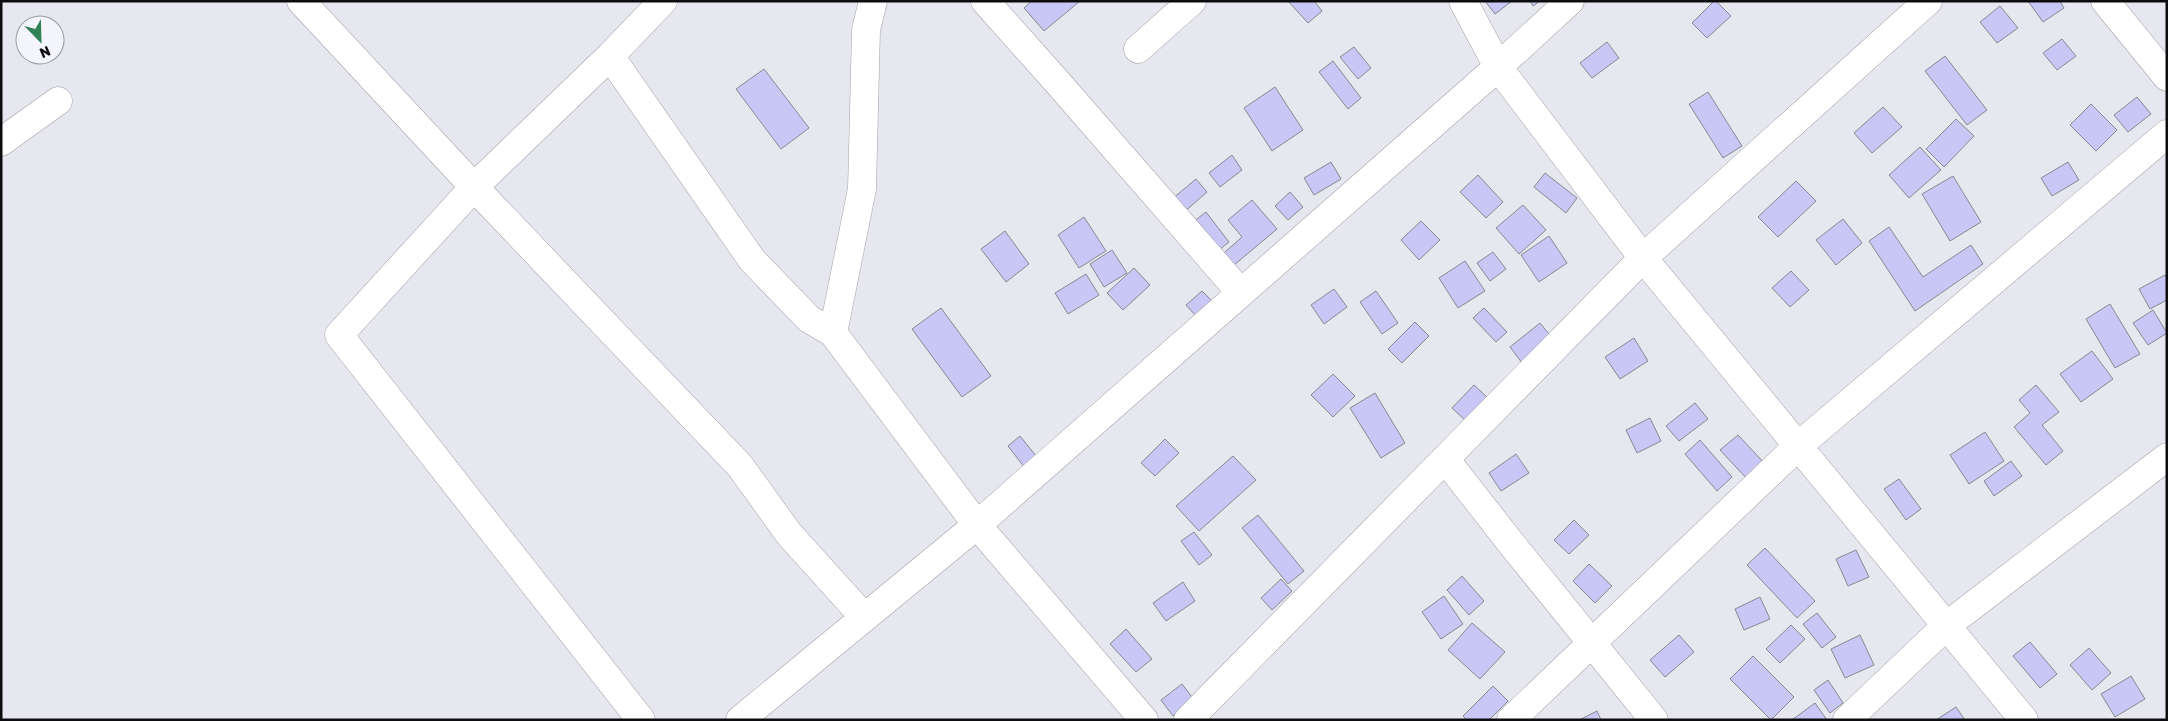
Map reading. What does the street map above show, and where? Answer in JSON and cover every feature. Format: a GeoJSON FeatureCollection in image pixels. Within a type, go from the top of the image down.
{"type":"FeatureCollection","features":[{"type":"Feature","properties":{"kind":"street"},"geometry":{"type":"LineString","coordinates":[[301,1],[474,187],[740,466],[789,534],[864,617]]}},
{"type":"Feature","properties":{"kind":"street"},"geometry":{"type":"LineString","coordinates":[[641,720],[338,335],[474,187],[610,56],[663,1]]}},
{"type":"Feature","properties":{"kind":"street"},"geometry":{"type":"LineString","coordinates":[[834,333],[862,189],[866,30],[873,1]]}},
{"type":"Feature","properties":{"kind":"street"},"geometry":{"type":"LineString","coordinates":[[985,1],[1066,91],[1241,293]]}},
{"type":"Feature","properties":{"kind":"street"},"geometry":{"type":"LineString","coordinates":[[1138,49],[1192,1]]}},
{"type":"Feature","properties":{"kind":"street"},"geometry":{"type":"LineString","coordinates":[[1463,1],[1498,67],[1643,258],[2024,720]]}},
{"type":"Feature","properties":{"kind":"street"},"geometry":{"type":"LineString","coordinates":[[740,720],[977,525],[1498,67],[1570,1]]}},
{"type":"Feature","properties":{"kind":"street"},"geometry":{"type":"LineString","coordinates":[[1188,720],[1643,258],[1928,1]]}},
{"type":"Feature","properties":{"kind":"street"},"geometry":{"type":"LineString","coordinates":[[2105,1],[2167,77]]}},
{"type":"Feature","properties":{"kind":"street"},"geometry":{"type":"LineString","coordinates":[[610,56],[752,260],[809,319],[834,333],[977,525],[1144,720]]}},
{"type":"Feature","properties":{"kind":"street"},"geometry":{"type":"LineString","coordinates":[[1,142],[58,101]]}},
{"type":"Feature","properties":{"kind":"street"},"geometry":{"type":"LineString","coordinates":[[1510,720],[1798,446],[2167,134]]}},
{"type":"Feature","properties":{"kind":"street"},"geometry":{"type":"LineString","coordinates":[[1847,720],[1946,626],[2167,458]]}},
{"type":"Feature","properties":{"kind":"street"},"geometry":{"type":"LineString","coordinates":[[1445,459],[1654,720]]}},
{"type":"Feature","properties":{"kind":"building"},"geometry":{"type":"Polygon","coordinates":[[[1032,1],[1080,1],[1044,31],[1024,8],[1032,1]]]}},
{"type":"Feature","properties":{"kind":"building"},"geometry":{"type":"Polygon","coordinates":[[[1288,1],[1314,1],[1322,11],[1308,23],[1288,1]]]}},
{"type":"Feature","properties":{"kind":"building"},"geometry":{"type":"Polygon","coordinates":[[[1485,1],[1512,1],[1495,14],[1485,1]]]}},
{"type":"Feature","properties":{"kind":"building"},"geometry":{"type":"Polygon","coordinates":[[[1530,1],[1540,1],[1533,6],[1530,1]]]}},
{"type":"Feature","properties":{"kind":"building"},"geometry":{"type":"Polygon","coordinates":[[[1714,1],[1731,16],[1707,38],[1692,23],[1714,1]]]}},
{"type":"Feature","properties":{"kind":"building"},"geometry":{"type":"Polygon","coordinates":[[[2028,1],[2060,1],[2064,8],[2043,22],[2028,1]]]}},
{"type":"Feature","properties":{"kind":"building"},"geometry":{"type":"Polygon","coordinates":[[[2000,6],[2018,28],[1997,43],[1980,22],[2000,6]]]}},
{"type":"Feature","properties":{"kind":"building"},"geometry":{"type":"Polygon","coordinates":[[[2062,39],[2076,56],[2057,70],[2043,53],[2062,39]]]}},
{"type":"Feature","properties":{"kind":"building"},"geometry":{"type":"Polygon","coordinates":[[[1607,42],[1619,58],[1592,78],[1580,63],[1607,42]]]}},
{"type":"Feature","properties":{"kind":"building"},"geometry":{"type":"Polygon","coordinates":[[[1354,47],[1371,68],[1358,79],[1340,57],[1354,47]]]}},
{"type":"Feature","properties":{"kind":"building"},"geometry":{"type":"Polygon","coordinates":[[[1945,56],[1987,110],[1967,125],[1925,71],[1945,56]]]}},
{"type":"Feature","properties":{"kind":"building"},"geometry":{"type":"Polygon","coordinates":[[[1333,61],[1361,98],[1348,109],[1319,72],[1333,61]]]}},
{"type":"Feature","properties":{"kind":"building"},"geometry":{"type":"Polygon","coordinates":[[[764,69],[809,128],[781,149],[736,89],[764,69]]]}},
{"type":"Feature","properties":{"kind":"building"},"geometry":{"type":"Polygon","coordinates":[[[1275,87],[1303,130],[1272,151],[1244,108],[1275,87]]]}},
{"type":"Feature","properties":{"kind":"building"},"geometry":{"type":"Polygon","coordinates":[[[1708,92],[1742,146],[1723,158],[1689,104],[1708,92]]]}},
{"type":"Feature","properties":{"kind":"building"},"geometry":{"type":"Polygon","coordinates":[[[2137,97],[2151,114],[2128,132],[2114,115],[2137,97]]]}},
{"type":"Feature","properties":{"kind":"building"},"geometry":{"type":"Polygon","coordinates":[[[2091,104],[2117,130],[2096,151],[2070,125],[2091,104]]]}},
{"type":"Feature","properties":{"kind":"building"},"geometry":{"type":"Polygon","coordinates":[[[1883,107],[1902,127],[1872,153],[1854,133],[1883,107]]]}},
{"type":"Feature","properties":{"kind":"building"},"geometry":{"type":"Polygon","coordinates":[[[1956,119],[1974,136],[1944,167],[1926,149],[1956,119]]]}},
{"type":"Feature","properties":{"kind":"building"},"geometry":{"type":"Polygon","coordinates":[[[1920,147],[1941,170],[1909,198],[1889,175],[1920,147]]]}},
{"type":"Feature","properties":{"kind":"building"},"geometry":{"type":"Polygon","coordinates":[[[1232,155],[1242,170],[1220,187],[1209,173],[1232,155]]]}},
{"type":"Feature","properties":{"kind":"building"},"geometry":{"type":"Polygon","coordinates":[[[1331,162],[1341,179],[1314,195],[1304,178],[1331,162]]]}},
{"type":"Feature","properties":{"kind":"building"},"geometry":{"type":"Polygon","coordinates":[[[2068,162],[2079,180],[2052,196],[2041,178],[2068,162]]]}},
{"type":"Feature","properties":{"kind":"building"},"geometry":{"type":"Polygon","coordinates":[[[1545,173],[1577,198],[1566,213],[1534,187],[1545,173]]]}},
{"type":"Feature","properties":{"kind":"building"},"geometry":{"type":"Polygon","coordinates":[[[1478,175],[1503,202],[1486,218],[1460,192],[1478,175]]]}},
{"type":"Feature","properties":{"kind":"building"},"geometry":{"type":"Polygon","coordinates":[[[1953,176],[1981,222],[1950,241],[1922,194],[1953,176]]]}},
{"type":"Feature","properties":{"kind":"building"},"geometry":{"type":"Polygon","coordinates":[[[1196,179],[1207,192],[1183,213],[1172,199],[1196,179]]]}},
{"type":"Feature","properties":{"kind":"building"},"geometry":{"type":"Polygon","coordinates":[[[1796,181],[1816,201],[1778,237],[1758,217],[1796,181]]]}},
{"type":"Feature","properties":{"kind":"building"},"geometry":{"type":"Polygon","coordinates":[[[1290,192],[1303,207],[1288,220],[1275,206],[1290,192]]]}},
{"type":"Feature","properties":{"kind":"building"},"geometry":{"type":"Polygon","coordinates":[[[1252,200],[1277,229],[1227,271],[1217,259],[1242,237],[1228,220],[1252,200]]]}},
{"type":"Feature","properties":{"kind":"building"},"geometry":{"type":"Polygon","coordinates":[[[1523,205],[1546,230],[1519,254],[1496,228],[1523,205]]]}},
{"type":"Feature","properties":{"kind":"building"},"geometry":{"type":"Polygon","coordinates":[[[1206,212],[1229,242],[1213,255],[1189,225],[1206,212]]]}},
{"type":"Feature","properties":{"kind":"building"},"geometry":{"type":"Polygon","coordinates":[[[1084,217],[1106,251],[1079,268],[1058,235],[1084,217]]]}},
{"type":"Feature","properties":{"kind":"building"},"geometry":{"type":"Polygon","coordinates":[[[1843,219],[1862,243],[1836,265],[1816,240],[1843,219]]]}},
{"type":"Feature","properties":{"kind":"building"},"geometry":{"type":"Polygon","coordinates":[[[1421,221],[1440,240],[1419,260],[1401,240],[1421,221]]]}},
{"type":"Feature","properties":{"kind":"building"},"geometry":{"type":"Polygon","coordinates":[[[1889,227],[1923,277],[1971,245],[1983,264],[1915,311],[1869,241],[1889,227]]]}},
{"type":"Feature","properties":{"kind":"building"},"geometry":{"type":"Polygon","coordinates":[[[1005,231],[1029,264],[1006,282],[981,249],[1005,231]]]}},
{"type":"Feature","properties":{"kind":"building"},"geometry":{"type":"Polygon","coordinates":[[[1549,236],[1567,263],[1539,282],[1521,255],[1549,236]]]}},
{"type":"Feature","properties":{"kind":"building"},"geometry":{"type":"Polygon","coordinates":[[[1112,250],[1127,273],[1104,287],[1090,264],[1112,250]]]}},
{"type":"Feature","properties":{"kind":"building"},"geometry":{"type":"Polygon","coordinates":[[[1493,252],[1506,269],[1490,281],[1477,263],[1493,252]]]}},
{"type":"Feature","properties":{"kind":"building"},"geometry":{"type":"Polygon","coordinates":[[[1465,261],[1485,291],[1458,308],[1439,278],[1465,261]]]}},
{"type":"Feature","properties":{"kind":"building"},"geometry":{"type":"Polygon","coordinates":[[[1134,268],[1150,285],[1123,310],[1107,293],[1134,268]]]}},
{"type":"Feature","properties":{"kind":"building"},"geometry":{"type":"Polygon","coordinates":[[[1791,271],[1809,290],[1790,307],[1772,288],[1791,271]]]}},
{"type":"Feature","properties":{"kind":"building"},"geometry":{"type":"Polygon","coordinates":[[[1086,274],[1099,295],[1068,314],[1055,293],[1086,274]]]}},
{"type":"Feature","properties":{"kind":"building"},"geometry":{"type":"Polygon","coordinates":[[[2165,275],[2167,279],[2167,300],[2150,309],[2139,289],[2165,275]]]}},
{"type":"Feature","properties":{"kind":"building"},"geometry":{"type":"Polygon","coordinates":[[[1334,289],[1347,307],[1324,324],[1311,305],[1334,289]]]}},
{"type":"Feature","properties":{"kind":"building"},"geometry":{"type":"Polygon","coordinates":[[[1202,291],[1213,302],[1197,317],[1186,305],[1202,291]]]}},
{"type":"Feature","properties":{"kind":"building"},"geometry":{"type":"Polygon","coordinates":[[[1376,291],[1398,323],[1382,334],[1360,302],[1376,291]]]}},
{"type":"Feature","properties":{"kind":"building"},"geometry":{"type":"Polygon","coordinates":[[[2110,304],[2140,354],[2115,368],[2086,319],[2110,304]]]}},
{"type":"Feature","properties":{"kind":"building"},"geometry":{"type":"Polygon","coordinates":[[[941,308],[991,376],[962,397],[912,329],[941,308]]]}},
{"type":"Feature","properties":{"kind":"building"},"geometry":{"type":"Polygon","coordinates":[[[1484,308],[1507,332],[1496,342],[1473,318],[1484,308]]]}},
{"type":"Feature","properties":{"kind":"building"},"geometry":{"type":"Polygon","coordinates":[[[2153,310],[2167,333],[2148,345],[2133,323],[2153,310]]]}},
{"type":"Feature","properties":{"kind":"building"},"geometry":{"type":"Polygon","coordinates":[[[1415,322],[1429,336],[1402,363],[1388,349],[1415,322]]]}},
{"type":"Feature","properties":{"kind":"building"},"geometry":{"type":"Polygon","coordinates":[[[1540,323],[1553,339],[1522,363],[1510,347],[1540,323]]]}},
{"type":"Feature","properties":{"kind":"building"},"geometry":{"type":"Polygon","coordinates":[[[1634,338],[1648,361],[1620,379],[1605,357],[1634,338]]]}},
{"type":"Feature","properties":{"kind":"building"},"geometry":{"type":"Polygon","coordinates":[[[2092,351],[2113,379],[2081,402],[2060,374],[2092,351]]]}},
{"type":"Feature","properties":{"kind":"building"},"geometry":{"type":"Polygon","coordinates":[[[1333,374],[1355,396],[1333,417],[1311,395],[1333,374]]]}},
{"type":"Feature","properties":{"kind":"building"},"geometry":{"type":"Polygon","coordinates":[[[1474,385],[1488,398],[1466,421],[1452,408],[1474,385]]]}},
{"type":"Feature","properties":{"kind":"building"},"geometry":{"type":"Polygon","coordinates":[[[2036,385],[2059,412],[2042,425],[2063,451],[2046,465],[2014,427],[2030,413],[2019,400],[2036,385]]]}},
{"type":"Feature","properties":{"kind":"building"},"geometry":{"type":"Polygon","coordinates":[[[1375,393],[1405,443],[1381,458],[1350,408],[1375,393]]]}},
{"type":"Feature","properties":{"kind":"building"},"geometry":{"type":"Polygon","coordinates":[[[1695,403],[1708,419],[1679,441],[1666,426],[1695,403]]]}},
{"type":"Feature","properties":{"kind":"building"},"geometry":{"type":"Polygon","coordinates":[[[1650,418],[1661,441],[1637,453],[1626,430],[1650,418]]]}},
{"type":"Feature","properties":{"kind":"building"},"geometry":{"type":"Polygon","coordinates":[[[1985,432],[2004,461],[1969,484],[1950,455],[1985,432]]]}},
{"type":"Feature","properties":{"kind":"building"},"geometry":{"type":"Polygon","coordinates":[[[1738,435],[1766,465],[1749,481],[1720,450],[1738,435]]]}},
{"type":"Feature","properties":{"kind":"building"},"geometry":{"type":"Polygon","coordinates":[[[1020,436],[1041,462],[1028,472],[1008,446],[1020,436]]]}},
{"type":"Feature","properties":{"kind":"building"},"geometry":{"type":"Polygon","coordinates":[[[1165,439],[1179,453],[1155,476],[1141,463],[1165,439]]]}},
{"type":"Feature","properties":{"kind":"building"},"geometry":{"type":"Polygon","coordinates":[[[1700,440],[1732,477],[1717,491],[1685,454],[1700,440]]]}},
{"type":"Feature","properties":{"kind":"building"},"geometry":{"type":"Polygon","coordinates":[[[1516,454],[1529,473],[1501,491],[1489,473],[1516,454]]]}},
{"type":"Feature","properties":{"kind":"building"},"geometry":{"type":"Polygon","coordinates":[[[1233,456],[1256,480],[1199,531],[1176,506],[1233,456]]]}},
{"type":"Feature","properties":{"kind":"building"},"geometry":{"type":"Polygon","coordinates":[[[2011,461],[2022,476],[1994,496],[1984,481],[2011,461]]]}},
{"type":"Feature","properties":{"kind":"building"},"geometry":{"type":"Polygon","coordinates":[[[1899,479],[1921,509],[1906,520],[1884,489],[1899,479]]]}},
{"type":"Feature","properties":{"kind":"building"},"geometry":{"type":"Polygon","coordinates":[[[1258,515],[1304,571],[1288,584],[1242,528],[1258,515]]]}},
{"type":"Feature","properties":{"kind":"building"},"geometry":{"type":"Polygon","coordinates":[[[1574,520],[1589,535],[1569,554],[1554,540],[1574,520]]]}},
{"type":"Feature","properties":{"kind":"building"},"geometry":{"type":"Polygon","coordinates":[[[1194,532],[1212,555],[1199,565],[1181,541],[1194,532]]]}},
{"type":"Feature","properties":{"kind":"building"},"geometry":{"type":"Polygon","coordinates":[[[1765,548],[1815,601],[1797,618],[1747,565],[1765,548]]]}},
{"type":"Feature","properties":{"kind":"building"},"geometry":{"type":"Polygon","coordinates":[[[1856,550],[1869,577],[1848,586],[1836,559],[1856,550]]]}},
{"type":"Feature","properties":{"kind":"building"},"geometry":{"type":"Polygon","coordinates":[[[1589,564],[1612,586],[1595,603],[1573,581],[1589,564]]]}},
{"type":"Feature","properties":{"kind":"building"},"geometry":{"type":"Polygon","coordinates":[[[1462,576],[1484,601],[1469,615],[1447,590],[1462,576]]]}},
{"type":"Feature","properties":{"kind":"building"},"geometry":{"type":"Polygon","coordinates":[[[1281,579],[1292,591],[1272,610],[1261,598],[1281,579]]]}},
{"type":"Feature","properties":{"kind":"building"},"geometry":{"type":"Polygon","coordinates":[[[1183,582],[1195,601],[1166,621],[1153,603],[1183,582]]]}},
{"type":"Feature","properties":{"kind":"building"},"geometry":{"type":"Polygon","coordinates":[[[1444,596],[1463,624],[1441,639],[1422,612],[1444,596]]]}},
{"type":"Feature","properties":{"kind":"building"},"geometry":{"type":"Polygon","coordinates":[[[1760,597],[1770,619],[1744,630],[1735,609],[1760,597]]]}},
{"type":"Feature","properties":{"kind":"building"},"geometry":{"type":"Polygon","coordinates":[[[1817,613],[1836,637],[1822,648],[1803,624],[1817,613]]]}},
{"type":"Feature","properties":{"kind":"building"},"geometry":{"type":"Polygon","coordinates":[[[1472,623],[1505,652],[1480,679],[1448,650],[1472,623]]]}},
{"type":"Feature","properties":{"kind":"building"},"geometry":{"type":"Polygon","coordinates":[[[1791,625],[1805,639],[1780,663],[1766,649],[1791,625]]]}},
{"type":"Feature","properties":{"kind":"building"},"geometry":{"type":"Polygon","coordinates":[[[1126,629],[1152,659],[1136,672],[1110,644],[1126,629]]]}},
{"type":"Feature","properties":{"kind":"building"},"geometry":{"type":"Polygon","coordinates":[[[1679,635],[1694,652],[1665,677],[1650,660],[1679,635]]]}},
{"type":"Feature","properties":{"kind":"building"},"geometry":{"type":"Polygon","coordinates":[[[1860,635],[1874,665],[1845,678],[1831,649],[1860,635]]]}},
{"type":"Feature","properties":{"kind":"building"},"geometry":{"type":"Polygon","coordinates":[[[2030,642],[2057,674],[2040,688],[2013,656],[2030,642]]]}},
{"type":"Feature","properties":{"kind":"building"},"geometry":{"type":"Polygon","coordinates":[[[2089,648],[2111,673],[2092,690],[2070,665],[2089,648]]]}},
{"type":"Feature","properties":{"kind":"building"},"geometry":{"type":"Polygon","coordinates":[[[1753,656],[1794,697],[1771,720],[1730,679],[1753,656]]]}},
{"type":"Feature","properties":{"kind":"building"},"geometry":{"type":"Polygon","coordinates":[[[2131,676],[2145,699],[2115,717],[2101,694],[2131,676]]]}},
{"type":"Feature","properties":{"kind":"building"},"geometry":{"type":"Polygon","coordinates":[[[1828,680],[1843,703],[1830,713],[1814,690],[1828,680]]]}},
{"type":"Feature","properties":{"kind":"building"},"geometry":{"type":"Polygon","coordinates":[[[1182,684],[1195,701],[1173,716],[1161,700],[1182,684]]]}},
{"type":"Feature","properties":{"kind":"building"},"geometry":{"type":"Polygon","coordinates":[[[1493,686],[1508,701],[1489,720],[1467,720],[1463,716],[1493,686]]]}},
{"type":"Feature","properties":{"kind":"building"},"geometry":{"type":"Polygon","coordinates":[[[1815,703],[1827,720],[1792,720],[1815,703]]]}},
{"type":"Feature","properties":{"kind":"building"},"geometry":{"type":"Polygon","coordinates":[[[1956,707],[1965,720],[1936,720],[1956,707]]]}},
{"type":"Feature","properties":{"kind":"building"},"geometry":{"type":"Polygon","coordinates":[[[1597,711],[1601,720],[1579,720],[1597,711]]]}}]}
